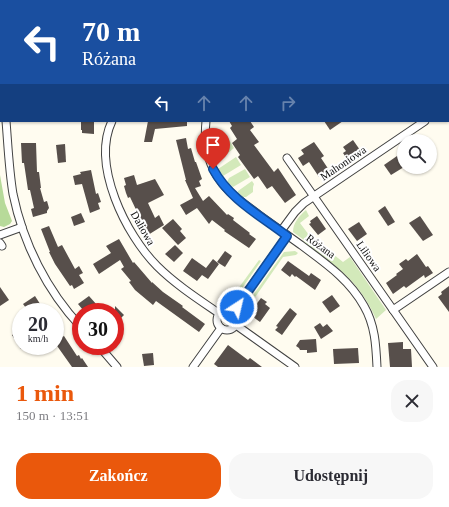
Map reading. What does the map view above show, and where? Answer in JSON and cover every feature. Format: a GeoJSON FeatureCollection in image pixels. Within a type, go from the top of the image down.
{"type":"FeatureCollection","features":[{"type":"Feature","properties":{"kind":"street","name":"Daliowa"},"geometry":{"type":"LineString","coordinates":[[112,122],[108,133],[106,152],[108,172],[117,201],[134,238],[147,256],[164,273],[220,314]]}},
{"type":"Feature","properties":{"kind":"street","name":"Różana"},"geometry":{"type":"LineString","coordinates":[[206,122],[207,152],[218,178],[231,194],[339,274],[358,296],[368,314],[374,331],[376,339],[377,367]]}},
{"type":"Feature","properties":{"kind":"street","name":"Mahoniowa"},"geometry":{"type":"LineString","coordinates":[[281,230],[298,208],[313,196],[424,122]]}},
{"type":"Feature","properties":{"kind":"street"},"geometry":{"type":"LineString","coordinates":[[4,123],[11,181],[22,227],[33,254],[50,285],[72,316]]}},
{"type":"Feature","properties":{"kind":"street","name":"Liliowa"},"geometry":{"type":"LineString","coordinates":[[288,158],[433,367]]}},
{"type":"Feature","properties":{"kind":"street"},"geometry":{"type":"LineString","coordinates":[[0,235],[22,227]]}},
{"type":"Feature","properties":{"kind":"street"},"geometry":{"type":"LineString","coordinates":[[233,312],[287,236]]}},
{"type":"Feature","properties":{"kind":"street"},"geometry":{"type":"LineString","coordinates":[[393,310],[449,272]]}},
{"type":"Feature","properties":{"kind":"street"},"geometry":{"type":"LineString","coordinates":[[226,310],[233,312],[237,319],[236,326],[230,330],[221,328],[218,321],[220,314],[226,310]]}},
{"type":"Feature","properties":{"kind":"street"},"geometry":{"type":"LineString","coordinates":[[236,326],[295,367]]}},
{"type":"Feature","properties":{"kind":"street"},"geometry":{"type":"LineString","coordinates":[[193,367],[221,328]]}},
{"type":"Feature","properties":{"kind":"street"},"geometry":{"type":"LineString","coordinates":[[107,355],[117,367]]}},
{"type":"Feature","properties":{"kind":"green space"},"geometry":{"type":"Polygon","coordinates":[[[228,138],[234,148],[217,162],[215,161],[212,148],[228,138]]]}},
{"type":"Feature","properties":{"kind":"green space"},"geometry":{"type":"Polygon","coordinates":[[[236,157],[241,165],[223,176],[218,169],[236,157]]]}},
{"type":"Feature","properties":{"kind":"green space"},"geometry":{"type":"Polygon","coordinates":[[[245,169],[250,177],[233,187],[227,182],[229,178],[245,169]]]}},
{"type":"Feature","properties":{"kind":"green space"},"geometry":{"type":"Polygon","coordinates":[[[0,175],[5,203],[12,221],[4,227],[0,226],[0,175]]]}},
{"type":"Feature","properties":{"kind":"green space"},"geometry":{"type":"Polygon","coordinates":[[[252,181],[254,184],[253,192],[246,197],[243,197],[238,193],[238,191],[252,181]]]}},
{"type":"Feature","properties":{"kind":"green space"},"geometry":{"type":"Polygon","coordinates":[[[306,210],[309,216],[300,223],[309,235],[343,262],[350,257],[386,310],[376,319],[362,294],[346,275],[303,242],[304,240],[293,232],[297,220],[306,210]]]}},
{"type":"Feature","properties":{"kind":"green space"},"geometry":{"type":"Polygon","coordinates":[[[295,251],[298,253],[296,255],[283,257],[242,316],[241,312],[284,252],[295,251]]]}},
{"type":"Feature","properties":{"kind":"green space"},"geometry":{"type":"Polygon","coordinates":[[[259,260],[261,261],[231,304],[227,304],[259,260]]]}},
{"type":"Feature","properties":{"kind":"building"},"geometry":{"type":"Polygon","coordinates":[[[81,122],[94,122],[94,134],[82,133],[81,122]]]}},
{"type":"Feature","properties":{"kind":"building"},"geometry":{"type":"Polygon","coordinates":[[[148,122],[187,122],[187,126],[155,129],[152,142],[144,142],[148,122]]]}},
{"type":"Feature","properties":{"kind":"building"},"geometry":{"type":"Polygon","coordinates":[[[230,122],[251,122],[254,127],[250,130],[259,142],[254,145],[274,172],[278,168],[296,195],[285,203],[272,186],[267,189],[258,176],[254,179],[238,157],[240,155],[232,143],[237,139],[230,128],[232,126],[230,122]]]}},
{"type":"Feature","properties":{"kind":"building"},"geometry":{"type":"Polygon","coordinates":[[[325,122],[342,122],[330,130],[325,122]]]}},
{"type":"Feature","properties":{"kind":"building"},"geometry":{"type":"Polygon","coordinates":[[[186,138],[188,149],[191,148],[202,179],[199,181],[201,186],[195,188],[203,201],[209,196],[227,215],[228,214],[234,218],[233,220],[256,239],[249,248],[224,231],[225,230],[212,220],[209,224],[197,208],[186,215],[180,205],[193,198],[185,180],[176,140],[186,138]]]}},
{"type":"Feature","properties":{"kind":"building"},"geometry":{"type":"Polygon","coordinates":[[[353,140],[360,150],[347,159],[343,153],[346,151],[343,147],[353,140]]]}},
{"type":"Feature","properties":{"kind":"building"},"geometry":{"type":"Polygon","coordinates":[[[314,142],[324,156],[321,158],[329,170],[319,177],[309,162],[303,166],[298,158],[304,154],[301,150],[314,142]]]}},
{"type":"Feature","properties":{"kind":"building"},"geometry":{"type":"Polygon","coordinates":[[[21,143],[36,143],[37,172],[39,172],[40,188],[44,202],[47,201],[49,208],[47,213],[33,217],[31,209],[34,208],[30,190],[28,190],[24,163],[22,163],[21,143]]]}},
{"type":"Feature","properties":{"kind":"building"},"geometry":{"type":"Polygon","coordinates":[[[65,144],[66,162],[58,163],[56,145],[65,144]]]}},
{"type":"Feature","properties":{"kind":"building"},"geometry":{"type":"Polygon","coordinates":[[[397,156],[397,171],[391,175],[384,165],[397,156]]]}},
{"type":"Feature","properties":{"kind":"building"},"geometry":{"type":"Polygon","coordinates":[[[91,170],[96,194],[98,193],[101,202],[98,203],[100,209],[90,213],[82,184],[75,185],[73,176],[81,174],[80,172],[91,170]]]}},
{"type":"Feature","properties":{"kind":"building"},"geometry":{"type":"Polygon","coordinates":[[[134,175],[137,185],[155,179],[164,195],[148,203],[155,218],[159,215],[164,225],[148,235],[130,197],[128,198],[124,186],[126,185],[124,178],[134,175]]]}},
{"type":"Feature","properties":{"kind":"building"},"geometry":{"type":"Polygon","coordinates":[[[385,206],[395,222],[388,226],[378,211],[385,206]]]}},
{"type":"Feature","properties":{"kind":"building"},"geometry":{"type":"Polygon","coordinates":[[[81,213],[85,222],[74,226],[71,217],[81,213]]]}},
{"type":"Feature","properties":{"kind":"building"},"geometry":{"type":"Polygon","coordinates":[[[317,216],[326,229],[318,235],[309,224],[311,223],[310,221],[317,216]]]}},
{"type":"Feature","properties":{"kind":"building"},"geometry":{"type":"Polygon","coordinates":[[[420,216],[433,235],[423,241],[409,223],[420,216]]]}},
{"type":"Feature","properties":{"kind":"building"},"geometry":{"type":"Polygon","coordinates":[[[173,219],[182,229],[180,231],[186,238],[178,245],[162,228],[173,219]]]}},
{"type":"Feature","properties":{"kind":"building"},"geometry":{"type":"Polygon","coordinates":[[[359,222],[367,234],[357,241],[348,229],[359,222]]]}},
{"type":"Feature","properties":{"kind":"building"},"geometry":{"type":"Polygon","coordinates":[[[49,226],[58,247],[62,245],[75,269],[79,266],[83,273],[79,275],[84,283],[74,289],[72,285],[70,286],[55,264],[49,252],[41,229],[49,226]]]}},
{"type":"Feature","properties":{"kind":"building"},"geometry":{"type":"Polygon","coordinates":[[[119,239],[133,263],[134,262],[152,283],[205,324],[199,332],[156,301],[153,305],[135,290],[129,282],[131,281],[121,269],[124,267],[120,260],[99,274],[93,264],[111,253],[106,246],[119,239]]]}},
{"type":"Feature","properties":{"kind":"building"},"geometry":{"type":"Polygon","coordinates":[[[175,245],[183,253],[174,262],[165,254],[175,245]]]}},
{"type":"Feature","properties":{"kind":"building"},"geometry":{"type":"Polygon","coordinates":[[[225,251],[232,256],[225,267],[217,262],[225,251]]]}},
{"type":"Feature","properties":{"kind":"building"},"geometry":{"type":"Polygon","coordinates":[[[417,254],[426,267],[428,266],[433,273],[425,278],[424,275],[406,288],[404,286],[393,294],[386,283],[403,269],[399,264],[406,259],[408,261],[417,254]]]}},
{"type":"Feature","properties":{"kind":"building"},"geometry":{"type":"Polygon","coordinates":[[[192,258],[206,268],[213,259],[219,264],[208,279],[202,275],[197,281],[183,271],[192,258]]]}},
{"type":"Feature","properties":{"kind":"building"},"geometry":{"type":"Polygon","coordinates":[[[288,261],[309,276],[311,273],[321,280],[315,290],[296,276],[295,277],[292,274],[290,277],[281,270],[288,261]]]}},
{"type":"Feature","properties":{"kind":"building"},"geometry":{"type":"Polygon","coordinates":[[[449,286],[449,312],[438,297],[442,294],[441,292],[449,286]]]}},
{"type":"Feature","properties":{"kind":"building"},"geometry":{"type":"Polygon","coordinates":[[[0,287],[9,300],[0,306],[0,287]]]}},
{"type":"Feature","properties":{"kind":"building"},"geometry":{"type":"Polygon","coordinates":[[[332,295],[340,306],[330,313],[322,302],[332,295]]]}},
{"type":"Feature","properties":{"kind":"building"},"geometry":{"type":"Polygon","coordinates":[[[35,296],[39,303],[24,303],[35,296]]]}},
{"type":"Feature","properties":{"kind":"building"},"geometry":{"type":"Polygon","coordinates":[[[89,296],[95,303],[79,303],[89,296]]]}},
{"type":"Feature","properties":{"kind":"building"},"geometry":{"type":"Polygon","coordinates":[[[261,298],[267,302],[265,304],[270,308],[260,322],[249,314],[261,298]]]}},
{"type":"Feature","properties":{"kind":"building"},"geometry":{"type":"Polygon","coordinates":[[[290,308],[297,314],[282,335],[275,330],[278,327],[276,326],[290,308]]]}},
{"type":"Feature","properties":{"kind":"building"},"geometry":{"type":"Polygon","coordinates":[[[320,323],[323,327],[327,324],[333,331],[321,339],[314,327],[320,323]]]}},
{"type":"Feature","properties":{"kind":"building"},"geometry":{"type":"Polygon","coordinates":[[[64,336],[72,348],[72,355],[79,355],[88,367],[72,367],[64,355],[64,336]]]}},
{"type":"Feature","properties":{"kind":"building"},"geometry":{"type":"Polygon","coordinates":[[[316,339],[317,352],[307,353],[307,350],[300,350],[296,346],[300,340],[316,339]]]}},
{"type":"Feature","properties":{"kind":"building"},"geometry":{"type":"Polygon","coordinates":[[[403,342],[403,349],[411,349],[412,367],[390,367],[388,343],[403,342]]]}},
{"type":"Feature","properties":{"kind":"building"},"geometry":{"type":"Polygon","coordinates":[[[228,345],[248,360],[250,358],[262,367],[218,367],[214,364],[228,345]]]}},
{"type":"Feature","properties":{"kind":"building"},"geometry":{"type":"Polygon","coordinates":[[[358,348],[359,363],[334,364],[333,349],[358,348]]]}},
{"type":"Feature","properties":{"kind":"building"},"geometry":{"type":"Polygon","coordinates":[[[153,353],[154,365],[144,366],[142,354],[153,353]]]}},
{"type":"Feature","properties":{"kind":"route"},"geometry":{"type":"LineString","coordinates":[[213,169],[218,178],[231,194],[287,236],[237,307]]}}]}
